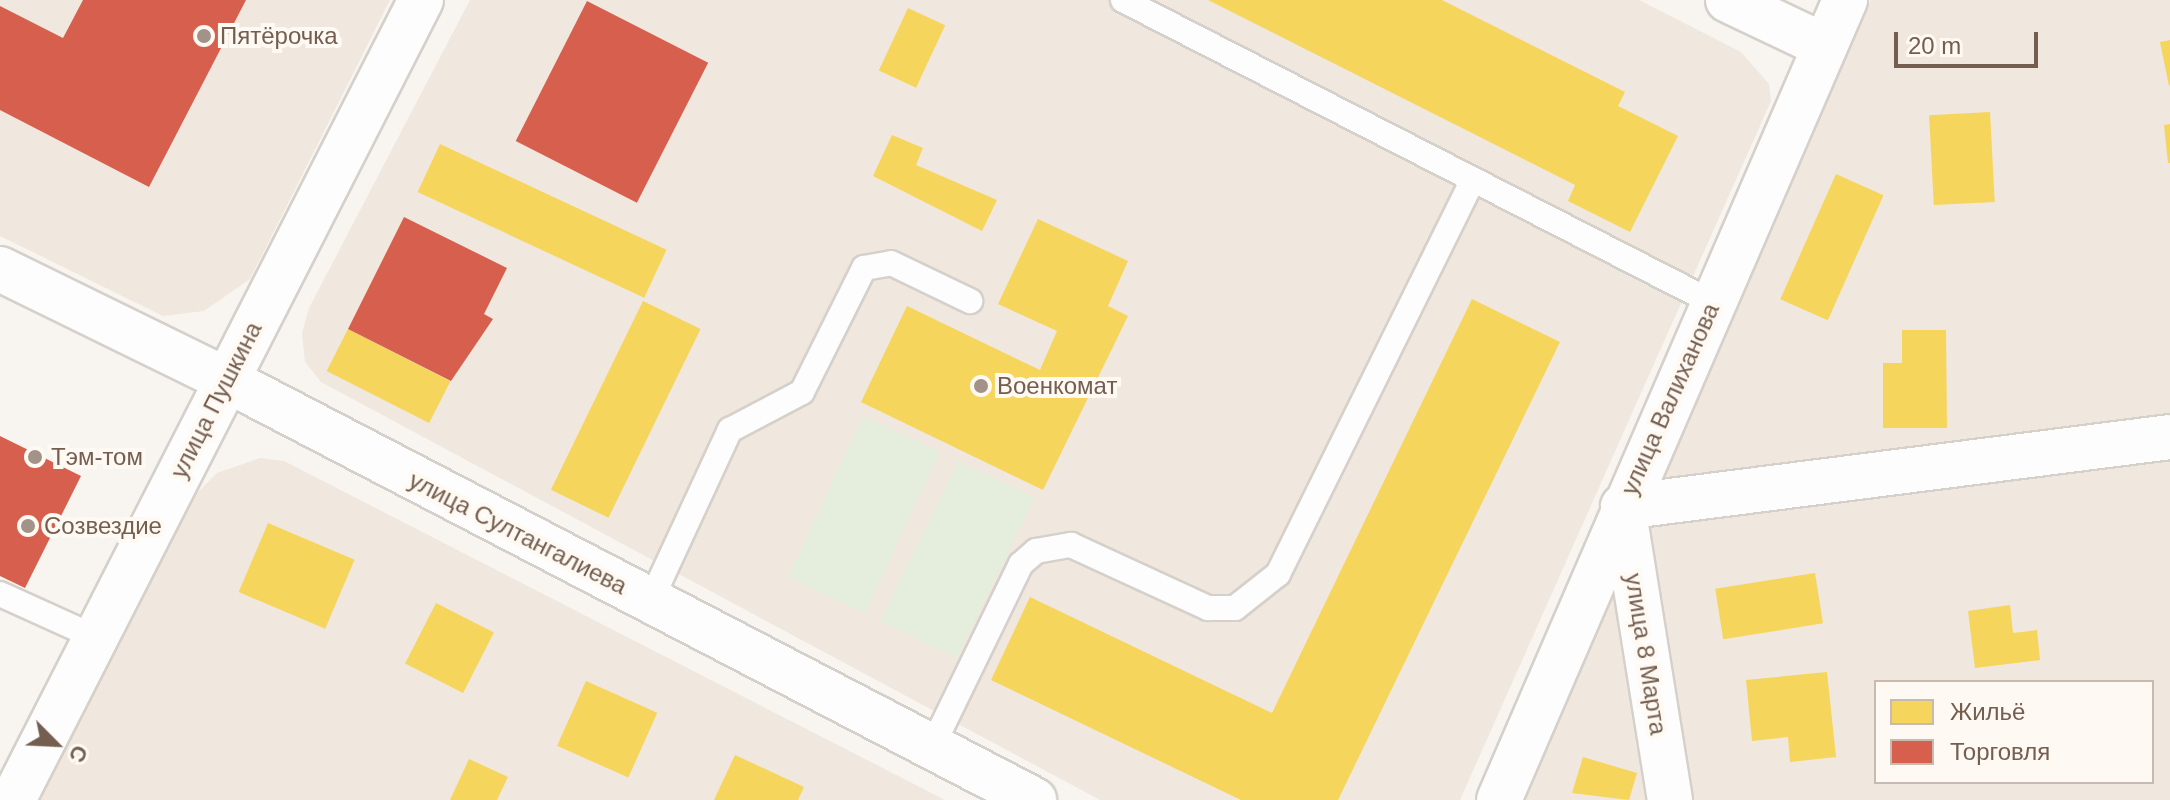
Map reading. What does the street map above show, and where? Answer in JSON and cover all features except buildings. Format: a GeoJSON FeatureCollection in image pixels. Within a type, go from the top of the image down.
{"type":"FeatureCollection","features":[{"type":"Feature","properties":{"kind":"street","name":"улица Пушкина"},"geometry":{"type":"LineString","coordinates":[[13,800],[421,0]]}},
{"type":"Feature","properties":{"kind":"street"},"geometry":{"type":"LineString","coordinates":[[1728,0],[1825,46]]}},
{"type":"Feature","properties":{"kind":"street","name":"улица Валиханова"},"geometry":{"type":"LineString","coordinates":[[1499,800],[1623,507],[1845,0]]}},
{"type":"Feature","properties":{"kind":"street","name":"улица Султангалиева"},"geometry":{"type":"LineString","coordinates":[[0,269],[227,380],[1034,800]]}},
{"type":"Feature","properties":{"kind":"street"},"geometry":{"type":"LineString","coordinates":[[1623,507],[2170,437]]}},
{"type":"Feature","properties":{"kind":"street","name":"улица 8 Марта"},"geometry":{"type":"LineString","coordinates":[[1623,507],[1670,800]]}},
{"type":"Feature","properties":{"kind":"lane"},"geometry":{"type":"LineString","coordinates":[[1123,0],[1472,182],[1712,302]]}},
{"type":"Feature","properties":{"kind":"lane"},"geometry":{"type":"LineString","coordinates":[[932,747],[1021,564],[1036,551],[1071,545],[1208,608],[1235,608],[1278,574],[1472,182]]}},
{"type":"Feature","properties":{"kind":"lane"},"geometry":{"type":"LineString","coordinates":[[650,602],[730,430],[802,392],[864,268],[891,263],[970,301]]}},
{"type":"Feature","properties":{"kind":"lane"},"geometry":{"type":"LineString","coordinates":[[0,594],[95,637]]}},
{"type":"Feature","properties":{"kind":"shaded area"},"geometry":{"type":"Polygon","coordinates":[[[0,0],[390,0],[250,279],[204,311],[163,316],[0,236],[0,0]]]}},
{"type":"Feature","properties":{"kind":"shaded area"},"geometry":{"type":"Polygon","coordinates":[[[470,0],[1639,0],[1741,52],[1769,84],[1771,101],[1460,800],[1100,800],[321,382],[305,362],[302,333],[309,308],[470,0]]]}},
{"type":"Feature","properties":{"kind":"shaded area"},"geometry":{"type":"Polygon","coordinates":[[[1871,0],[2170,0],[2170,800],[1523,800],[1871,0]]]}},
{"type":"Feature","properties":{"kind":"shaded area"},"geometry":{"type":"Polygon","coordinates":[[[260,458],[284,461],[945,800],[36,800],[188,502],[217,473],[260,458]]]}},
{"type":"Feature","properties":{"kind":"green space"},"geometry":{"type":"Polygon","coordinates":[[[863,416],[940,452],[865,613],[788,577],[863,416]]]}},
{"type":"Feature","properties":{"kind":"green space"},"geometry":{"type":"Polygon","coordinates":[[[958,461],[1034,498],[956,658],[880,621],[958,461]]]}},
{"type":"Feature","properties":{"kind":"place","name":"Пятёрочка"},"geometry":{"type":"Point","coordinates":[204,36]}},
{"type":"Feature","properties":{"kind":"place","name":"Военкомат"},"geometry":{"type":"Point","coordinates":[981,386]}},
{"type":"Feature","properties":{"kind":"place","name":"Тэм-том"},"geometry":{"type":"Point","coordinates":[35,457]}},
{"type":"Feature","properties":{"kind":"place","name":"Созвездие"},"geometry":{"type":"Point","coordinates":[28,526]}}]}
